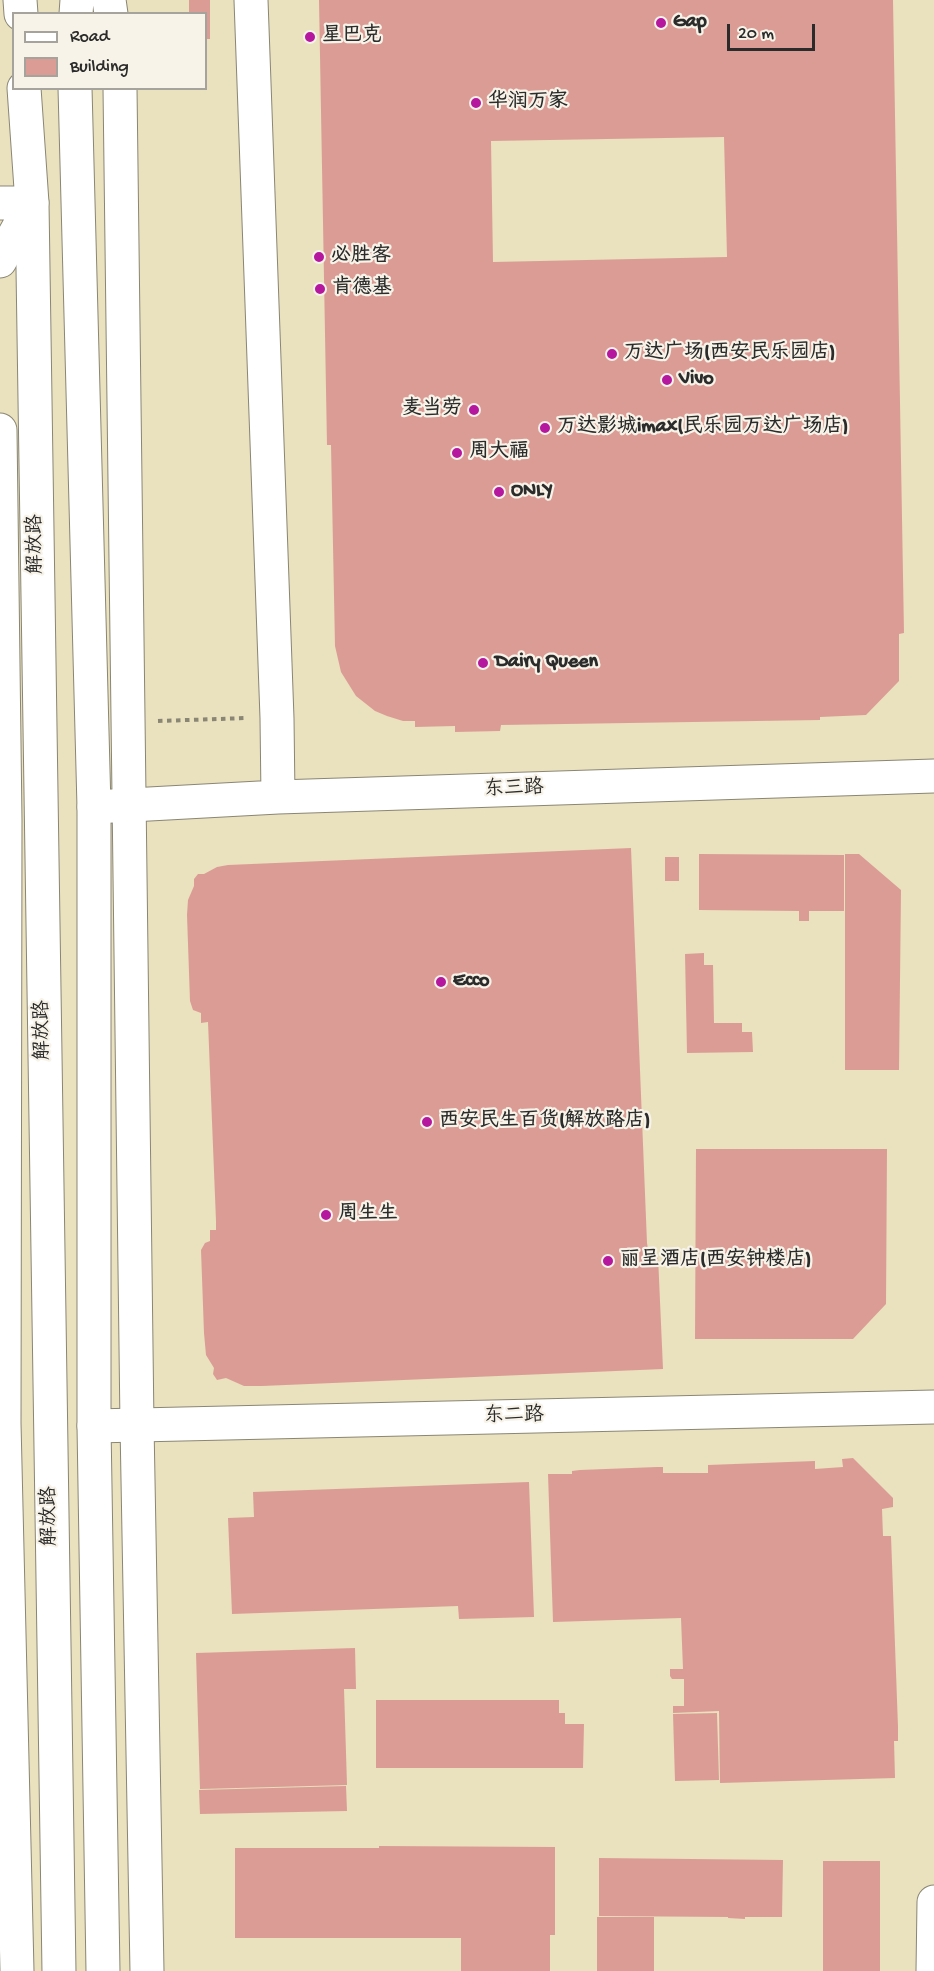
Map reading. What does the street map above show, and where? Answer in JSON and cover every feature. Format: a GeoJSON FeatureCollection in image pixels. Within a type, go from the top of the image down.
{"type":"FeatureCollection","features":[{"type":"Feature","properties":{"kind":"main road"},"geometry":{"type":"LineString","coordinates":[[251,0],[278,797]]}},
{"type":"Feature","properties":{"kind":"main road","name":"解放路"},"geometry":{"type":"LineString","coordinates":[[24,90],[32,203],[59,1971]]}},
{"type":"Feature","properties":{"kind":"main road"},"geometry":{"type":"LineString","coordinates":[[75,90],[94,807],[94,1426],[103,1971]]}},
{"type":"Feature","properties":{"kind":"main road"},"geometry":{"type":"LineString","coordinates":[[120,90],[137,1425],[147,1971]]}},
{"type":"Feature","properties":{"kind":"main road"},"geometry":{"type":"LineString","coordinates":[[0,203],[32,203],[0,261]]}},
{"type":"Feature","properties":{"kind":"main road"},"geometry":{"type":"LineString","coordinates":[[80,305],[122,255]]}},
{"type":"Feature","properties":{"kind":"main road"},"geometry":{"type":"LineString","coordinates":[[0,430],[2,1423],[17,1971]]}},
{"type":"Feature","properties":{"kind":"main road","name":"东三路"},"geometry":{"type":"LineString","coordinates":[[94,807],[278,797],[934,776]]}},
{"type":"Feature","properties":{"kind":"main road"},"geometry":{"type":"LineString","coordinates":[[2,821],[41,820]]}},
{"type":"Feature","properties":{"kind":"main road","name":"东二路"},"geometry":{"type":"LineString","coordinates":[[94,1426],[934,1407]]}},
{"type":"Feature","properties":{"kind":"main road"},"geometry":{"type":"LineString","coordinates":[[2,1423],[50,1423]]}},
{"type":"Feature","properties":{"kind":"main road"},"geometry":{"type":"LineString","coordinates":[[933,1971],[934,1902]]}},
{"type":"Feature","properties":{"kind":"path"},"geometry":{"type":"LineString","coordinates":[[151,721],[277,718]]}},
{"type":"Feature","properties":{"kind":"building"},"geometry":{"type":"Polygon","coordinates":[[[189,0],[210,0],[210,39],[207,39],[207,12],[189,12],[189,0]]]}},
{"type":"Feature","properties":{"kind":"building","name":"万达广场(西安民乐园店)"},"geometry":{"type":"Polygon","coordinates":[[[319,0],[893,0],[904,633],[899,634],[899,681],[866,715],[820,717],[820,720],[501,725],[500,731],[455,732],[455,726],[415,727],[415,721],[403,721],[375,711],[356,696],[341,672],[335,646],[331,445],[327,445],[319,0]],[[724,137],[491,141],[493,262],[727,257],[724,137]]]}},
{"type":"Feature","properties":{"kind":"building","name":"西安民生百货(解放路店)"},"geometry":{"type":"Polygon","coordinates":[[[631,848],[647,1243],[649,1256],[658,1256],[663,1369],[262,1386],[244,1386],[226,1378],[217,1380],[213,1374],[214,1368],[206,1355],[204,1333],[201,1250],[205,1243],[210,1241],[210,1230],[216,1230],[216,1221],[208,1022],[201,1023],[201,1013],[193,1010],[190,1001],[187,915],[188,900],[194,886],[194,879],[198,874],[228,865],[631,848]]]}},
{"type":"Feature","properties":{"kind":"building"},"geometry":{"type":"Polygon","coordinates":[[[699,854],[844,855],[844,911],[809,911],[809,921],[799,921],[799,911],[699,910],[699,854]]]}},
{"type":"Feature","properties":{"kind":"building"},"geometry":{"type":"Polygon","coordinates":[[[845,854],[859,854],[901,890],[899,1070],[845,1070],[845,854]]]}},
{"type":"Feature","properties":{"kind":"building"},"geometry":{"type":"Polygon","coordinates":[[[665,857],[679,857],[679,881],[665,881],[665,857]]]}},
{"type":"Feature","properties":{"kind":"building"},"geometry":{"type":"Polygon","coordinates":[[[704,953],[704,965],[713,965],[714,1023],[742,1023],[742,1032],[752,1032],[753,1052],[687,1053],[685,954],[704,953]]]}},
{"type":"Feature","properties":{"kind":"building"},"geometry":{"type":"Polygon","coordinates":[[[696,1149],[887,1149],[886,1304],[853,1339],[695,1339],[696,1149]]]}},
{"type":"Feature","properties":{"kind":"building"},"geometry":{"type":"Polygon","coordinates":[[[853,1458],[893,1498],[893,1507],[882,1509],[883,1536],[891,1536],[898,1727],[898,1741],[894,1741],[895,1778],[720,1783],[719,1711],[673,1713],[673,1706],[684,1706],[684,1679],[672,1679],[670,1676],[670,1669],[683,1669],[681,1618],[553,1622],[548,1474],[572,1474],[572,1471],[580,1470],[657,1467],[663,1467],[663,1473],[708,1473],[708,1465],[815,1461],[815,1469],[843,1467],[842,1459],[853,1458]]]}},
{"type":"Feature","properties":{"kind":"building"},"geometry":{"type":"Polygon","coordinates":[[[529,1482],[534,1617],[459,1619],[458,1606],[232,1614],[228,1518],[254,1517],[253,1492],[529,1482]]]}},
{"type":"Feature","properties":{"kind":"building"},"geometry":{"type":"Polygon","coordinates":[[[355,1648],[356,1689],[344,1689],[347,1785],[200,1789],[196,1653],[355,1648]]]}},
{"type":"Feature","properties":{"kind":"building"},"geometry":{"type":"Polygon","coordinates":[[[376,1700],[559,1700],[559,1713],[565,1713],[565,1724],[584,1724],[583,1768],[376,1768],[376,1700]]]}},
{"type":"Feature","properties":{"kind":"building"},"geometry":{"type":"Polygon","coordinates":[[[717,1713],[719,1780],[675,1781],[673,1714],[717,1713]]]}},
{"type":"Feature","properties":{"kind":"building"},"geometry":{"type":"Polygon","coordinates":[[[346,1786],[347,1811],[200,1814],[199,1790],[346,1786]]]}},
{"type":"Feature","properties":{"kind":"building"},"geometry":{"type":"Polygon","coordinates":[[[379,1846],[555,1847],[555,1935],[550,1935],[550,1971],[461,1971],[461,1938],[235,1938],[235,1848],[379,1848],[379,1846]]]}},
{"type":"Feature","properties":{"kind":"building"},"geometry":{"type":"Polygon","coordinates":[[[599,1858],[783,1860],[782,1917],[745,1917],[745,1919],[599,1916],[599,1858]]]}},
{"type":"Feature","properties":{"kind":"building"},"geometry":{"type":"Polygon","coordinates":[[[823,1861],[880,1861],[880,1971],[823,1971],[823,1861]]]}},
{"type":"Feature","properties":{"kind":"building"},"geometry":{"type":"Polygon","coordinates":[[[597,1917],[654,1917],[654,1971],[597,1971],[597,1917]]]}},
{"type":"Feature","properties":{"kind":"place","name":"Gap"},"geometry":{"type":"Point","coordinates":[661,23]}},
{"type":"Feature","properties":{"kind":"place","name":"星巴克"},"geometry":{"type":"Point","coordinates":[310,37]}},
{"type":"Feature","properties":{"kind":"place","name":"华润万家"},"geometry":{"type":"Point","coordinates":[476,103]}},
{"type":"Feature","properties":{"kind":"place","name":"必胜客"},"geometry":{"type":"Point","coordinates":[319,257]}},
{"type":"Feature","properties":{"kind":"place","name":"肯德基"},"geometry":{"type":"Point","coordinates":[320,289]}},
{"type":"Feature","properties":{"kind":"place","name":"万达广场(西安民乐园店)"},"geometry":{"type":"Point","coordinates":[612,354]}},
{"type":"Feature","properties":{"kind":"place","name":"Vivo"},"geometry":{"type":"Point","coordinates":[667,380]}},
{"type":"Feature","properties":{"kind":"place","name":"麦当劳"},"geometry":{"type":"Point","coordinates":[474,410]}},
{"type":"Feature","properties":{"kind":"place","name":"万达影城imax(民乐园万达广场店)"},"geometry":{"type":"Point","coordinates":[545,428]}},
{"type":"Feature","properties":{"kind":"place","name":"周大福"},"geometry":{"type":"Point","coordinates":[457,453]}},
{"type":"Feature","properties":{"kind":"place","name":"ONLY"},"geometry":{"type":"Point","coordinates":[499,492]}},
{"type":"Feature","properties":{"kind":"place","name":"Dairy Queen"},"geometry":{"type":"Point","coordinates":[483,663]}},
{"type":"Feature","properties":{"kind":"place","name":"Ecco"},"geometry":{"type":"Point","coordinates":[441,982]}},
{"type":"Feature","properties":{"kind":"place","name":"西安民生百货(解放路店)"},"geometry":{"type":"Point","coordinates":[427,1122]}},
{"type":"Feature","properties":{"kind":"place","name":"周生生"},"geometry":{"type":"Point","coordinates":[326,1215]}},
{"type":"Feature","properties":{"kind":"place","name":"丽呈酒店(西安钟楼店)"},"geometry":{"type":"Point","coordinates":[608,1261]}}]}
